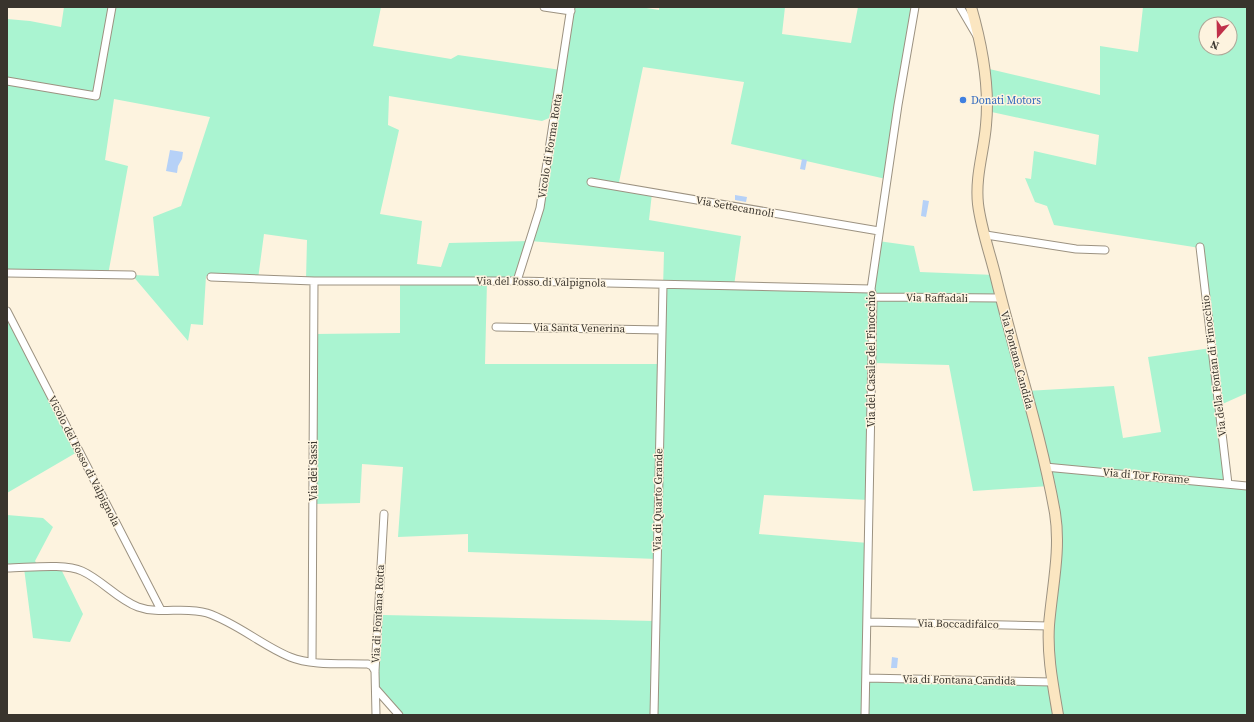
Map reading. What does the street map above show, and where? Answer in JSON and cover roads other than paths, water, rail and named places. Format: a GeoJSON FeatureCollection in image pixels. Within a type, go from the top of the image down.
{"type":"FeatureCollection","features":[{"type":"Feature","properties":{"kind":"main road","name":"Via Fontana Candida"},"geometry":{"type":"LineString","coordinates":[[971,7],[980,41],[988,99],[985,132],[978,173],[980,212],[1001,298],[1046,467],[1055,515],[1057,532],[1056,568],[1049,626],[1052,682],[1058,715]]}},
{"type":"Feature","properties":{"kind":"street"},"geometry":{"type":"LineString","coordinates":[[7,81],[96,96],[112,7]]}},
{"type":"Feature","properties":{"kind":"street"},"geometry":{"type":"LineString","coordinates":[[544,7],[571,9]]}},
{"type":"Feature","properties":{"kind":"street","name":"Via del Casale del Finocchio"},"geometry":{"type":"LineString","coordinates":[[865,715],[873,297],[871,289],[898,105],[915,7]]}},
{"type":"Feature","properties":{"kind":"street"},"geometry":{"type":"LineString","coordinates":[[960,7],[980,41]]}},
{"type":"Feature","properties":{"kind":"street","name":"Vicolo di Forma Rotta"},"geometry":{"type":"LineString","coordinates":[[516,281],[540,208],[571,9]]}},
{"type":"Feature","properties":{"kind":"street","name":"Via Settecannoli"},"geometry":{"type":"LineString","coordinates":[[591,182],[879,231]]}},
{"type":"Feature","properties":{"kind":"street"},"geometry":{"type":"LineString","coordinates":[[986,236],[1076,249],[1105,250]]}},
{"type":"Feature","properties":{"kind":"street","name":"Via della Fontan di Finocchio"},"geometry":{"type":"LineString","coordinates":[[1200,247],[1228,484]]}},
{"type":"Feature","properties":{"kind":"street"},"geometry":{"type":"LineString","coordinates":[[7,274],[132,275]]}},
{"type":"Feature","properties":{"kind":"street","name":"Via del Fosso di Valpignola"},"geometry":{"type":"LineString","coordinates":[[211,277],[314,281],[516,281],[871,289]]}},
{"type":"Feature","properties":{"kind":"street","name":"Via dei Sassi"},"geometry":{"type":"LineString","coordinates":[[312,662],[314,281]]}},
{"type":"Feature","properties":{"kind":"street","name":"Via di Quarto Grande"},"geometry":{"type":"LineString","coordinates":[[654,715],[663,285]]}},
{"type":"Feature","properties":{"kind":"street","name":"Via Raffadali"},"geometry":{"type":"LineString","coordinates":[[873,297],[1001,298]]}},
{"type":"Feature","properties":{"kind":"street","name":"Vicolo del Fosso di Valpignola"},"geometry":{"type":"LineString","coordinates":[[7,311],[161,610]]}},
{"type":"Feature","properties":{"kind":"street","name":"Via Santa Venerina"},"geometry":{"type":"LineString","coordinates":[[496,327],[662,330]]}},
{"type":"Feature","properties":{"kind":"street","name":"Via di Tor Forame"},"geometry":{"type":"LineString","coordinates":[[1046,467],[1247,486]]}},
{"type":"Feature","properties":{"kind":"street","name":"Via di Fontana Rotta"},"geometry":{"type":"LineString","coordinates":[[376,715],[375,671],[384,514]]}},
{"type":"Feature","properties":{"kind":"street"},"geometry":{"type":"LineString","coordinates":[[7,568],[65,567],[76,569],[89,575],[131,603],[148,609],[191,610],[209,614],[228,622],[284,654],[299,660],[312,662],[368,664],[372,666],[375,671]]}},
{"type":"Feature","properties":{"kind":"street","name":"Via Boccadifalco"},"geometry":{"type":"LineString","coordinates":[[867,622],[1049,626]]}},
{"type":"Feature","properties":{"kind":"street","name":"Via di Fontana Candida"},"geometry":{"type":"LineString","coordinates":[[866,678],[1052,682]]}},
{"type":"Feature","properties":{"kind":"street"},"geometry":{"type":"LineString","coordinates":[[376,689],[399,715]]}},
{"type":"Feature","properties":{"kind":"water"},"geometry":{"type":"Polygon","coordinates":[[[170,150],[183,152],[177,173],[166,171],[170,150]]]}},
{"type":"Feature","properties":{"kind":"water"},"geometry":{"type":"Polygon","coordinates":[[[802,159],[807,160],[805,170],[800,169],[802,159]]]}},
{"type":"Feature","properties":{"kind":"water"},"geometry":{"type":"Polygon","coordinates":[[[735,195],[747,197],[746,202],[735,200],[735,195]]]}},
{"type":"Feature","properties":{"kind":"water"},"geometry":{"type":"Polygon","coordinates":[[[923,200],[929,201],[926,217],[921,216],[923,200]]]}},
{"type":"Feature","properties":{"kind":"water"},"geometry":{"type":"Polygon","coordinates":[[[892,657],[898,658],[897,668],[891,668],[892,657]]]}},
{"type":"Feature","properties":{"kind":"place","name":"Donati Motors"},"geometry":{"type":"Point","coordinates":[963,100]}}]}
